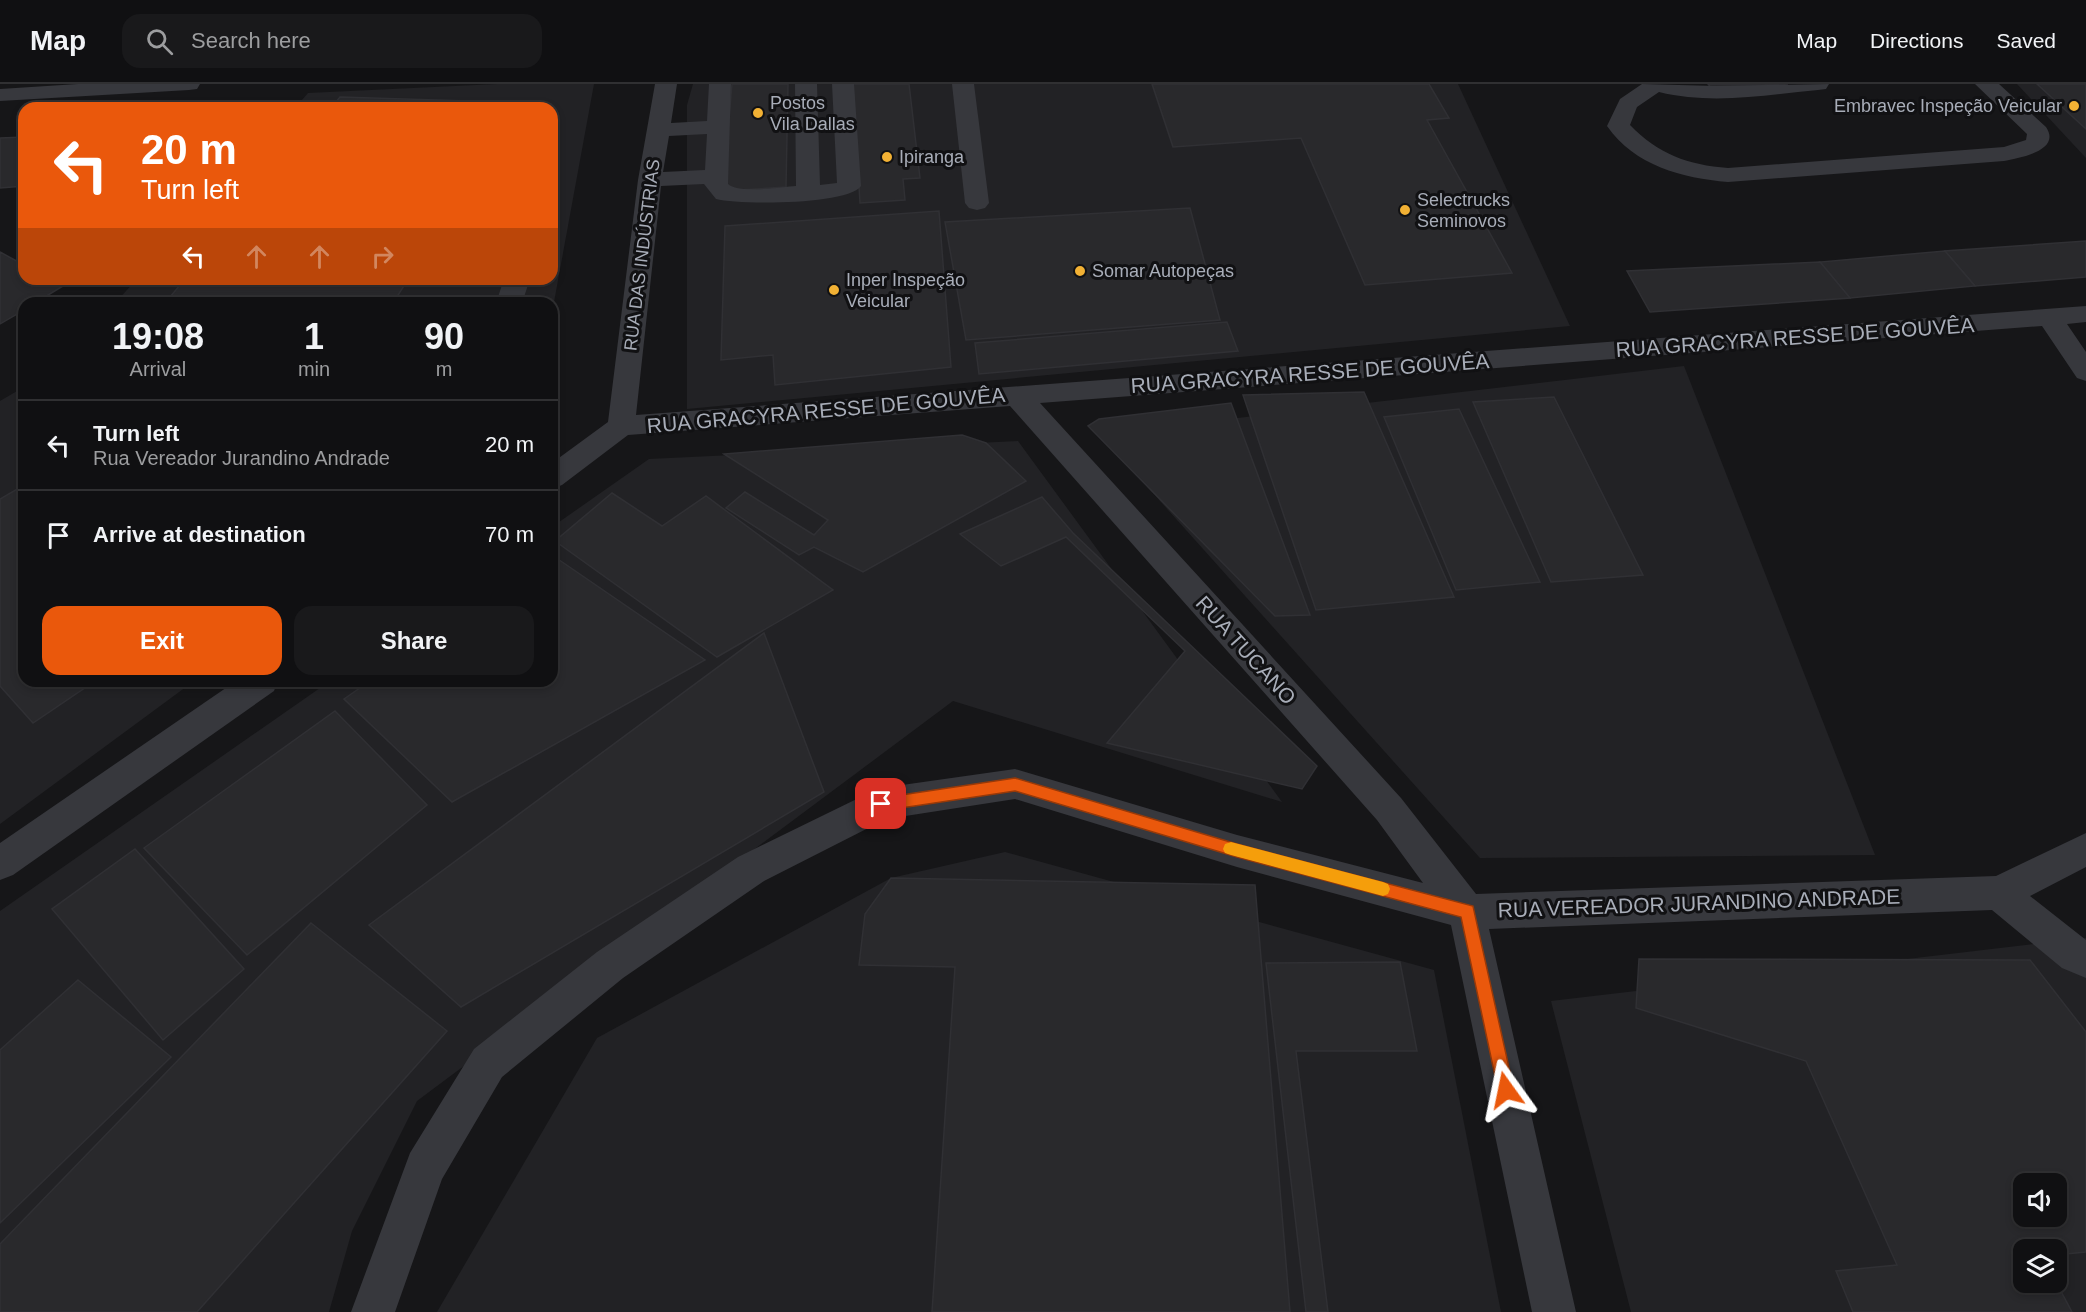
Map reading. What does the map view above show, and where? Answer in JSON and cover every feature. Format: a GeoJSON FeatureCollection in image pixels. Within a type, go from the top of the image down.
{"type":"FeatureCollection","features":[{"type":"Feature","properties":{"kind":"street"},"geometry":{"type":"LineString","coordinates":[[0,95],[189,84]]}},
{"type":"Feature","properties":{"kind":"street","name":"RUA DAS INDÚSTRIAS"},"geometry":{"type":"LineString","coordinates":[[621,426],[650,180],[666,84]]}},
{"type":"Feature","properties":{"kind":"street"},"geometry":{"type":"LineString","coordinates":[[720,84],[716,186],[724,194],[748,196],[837,191],[849,186],[843,84]]}},
{"type":"Feature","properties":{"kind":"street"},"geometry":{"type":"LineString","coordinates":[[806,84],[808,193]]}},
{"type":"Feature","properties":{"kind":"street"},"geometry":{"type":"LineString","coordinates":[[963,84],[977,203]]}},
{"type":"Feature","properties":{"kind":"street"},"geometry":{"type":"LineString","coordinates":[[1818,84],[1699,93],[1656,84],[1628,104],[1618,126],[1634,144],[1659,161],[1694,172],[1728,175],[2004,154],[2022,150],[2037,142],[2038,132],[1986,84]]}},
{"type":"Feature","properties":{"kind":"street"},"geometry":{"type":"LineString","coordinates":[[659,130],[719,127]]}},
{"type":"Feature","properties":{"kind":"street"},"geometry":{"type":"LineString","coordinates":[[650,180],[717,176]]}},
{"type":"Feature","properties":{"kind":"street","name":"RUA GRACYRA RESSE DE GOUVÊA"},"geometry":{"type":"LineString","coordinates":[[558,473],[621,426],[2086,315]]}},
{"type":"Feature","properties":{"kind":"street"},"geometry":{"type":"LineString","coordinates":[[2049,317],[2086,372]]}},
{"type":"Feature","properties":{"kind":"street","name":"RUA TUCANO"},"geometry":{"type":"LineString","coordinates":[[1016,395],[1389,809],[1467,912]]}},
{"type":"Feature","properties":{"kind":"street"},"geometry":{"type":"LineString","coordinates":[[0,863],[253,687]]}},
{"type":"Feature","properties":{"kind":"street","name":"RUA VEREADOR JURANDINO ANDRADE"},"geometry":{"type":"LineString","coordinates":[[374,1312],[425,1168],[488,1063],[610,965],[751,869],[881,804],[1015,784],[1237,850],[1467,912],[1999,893],[2086,849]]}},
{"type":"Feature","properties":{"kind":"street"},"geometry":{"type":"LineString","coordinates":[[1999,893],[2075,955],[2086,960]]}},
{"type":"Feature","properties":{"kind":"street"},"geometry":{"type":"LineString","coordinates":[[1467,912],[1554,1312]]}},
{"type":"Feature","properties":{"kind":"shaded area"},"geometry":{"type":"Polygon","coordinates":[[[497,84],[594,84],[558,280],[558,102],[300,102],[308,93],[497,84]]]}},
{"type":"Feature","properties":{"kind":"shaded area"},"geometry":{"type":"Polygon","coordinates":[[[693,84],[1458,84],[1570,326],[687,409],[687,105],[693,84]]]}},
{"type":"Feature","properties":{"kind":"shaded area"},"geometry":{"type":"Polygon","coordinates":[[[2017,84],[2086,84],[2086,158],[2017,84]]]}},
{"type":"Feature","properties":{"kind":"shaded area"},"geometry":{"type":"Polygon","coordinates":[[[132,285],[557,285],[555,297],[120,297],[132,285]]]}},
{"type":"Feature","properties":{"kind":"shaded area"},"geometry":{"type":"Polygon","coordinates":[[[1684,366],[1875,855],[1480,858],[1100,434],[1684,366]]]}},
{"type":"Feature","properties":{"kind":"shaded area"},"geometry":{"type":"Polygon","coordinates":[[[18,390],[18,687],[186,687],[0,824],[0,401],[18,390]]]}},
{"type":"Feature","properties":{"kind":"shaded area"},"geometry":{"type":"Polygon","coordinates":[[[1018,441],[1282,802],[953,701],[417,1101],[352,1231],[329,1312],[0,1312],[0,911],[321,687],[558,687],[558,523],[649,459],[1018,441]]]}},
{"type":"Feature","properties":{"kind":"shaded area"},"geometry":{"type":"Polygon","coordinates":[[[1005,852],[1434,970],[1501,1312],[437,1312],[597,1038],[891,878],[1005,852]]]}},
{"type":"Feature","properties":{"kind":"shaded area"},"geometry":{"type":"Polygon","coordinates":[[[2086,938],[2086,1312],[1631,1312],[1551,1001],[2086,938]]]}},
{"type":"Feature","properties":{"kind":"building","name":"Postos Vila Dallas"},"geometry":{"type":"Polygon","coordinates":[[[732,84],[788,84],[786,187],[723,191],[732,84]]]}},
{"type":"Feature","properties":{"kind":"building","name":"Ipiranga"},"geometry":{"type":"Polygon","coordinates":[[[853,84],[909,84],[920,178],[903,179],[905,200],[860,203],[853,84]]]}},
{"type":"Feature","properties":{"kind":"building","name":"Selectrucks Seminovos"},"geometry":{"type":"Polygon","coordinates":[[[1152,84],[1429,84],[1449,118],[1427,120],[1512,273],[1365,285],[1301,138],[1173,147],[1152,84]]]}},
{"type":"Feature","properties":{"kind":"building"},"geometry":{"type":"Polygon","coordinates":[[[1708,84],[1788,84],[1712,89],[1708,84]]]}},
{"type":"Feature","properties":{"kind":"building","name":"Embravec Inspeção Veicular"},"geometry":{"type":"Polygon","coordinates":[[[2037,84],[2086,84],[2086,129],[2037,84]]]}},
{"type":"Feature","properties":{"kind":"building"},"geometry":{"type":"Polygon","coordinates":[[[340,97],[506,102],[336,102],[340,97]]]}},
{"type":"Feature","properties":{"kind":"building"},"geometry":{"type":"Polygon","coordinates":[[[18,137],[18,186],[0,188],[0,138],[18,137]]]}},
{"type":"Feature","properties":{"kind":"building","name":"Somar Autopeças"},"geometry":{"type":"Polygon","coordinates":[[[1190,208],[1220,320],[966,340],[945,222],[1190,208]]]}},
{"type":"Feature","properties":{"kind":"building","name":"Inper Inspeção Veicular"},"geometry":{"type":"Polygon","coordinates":[[[939,211],[951,367],[775,385],[773,355],[721,360],[725,226],[939,211]]]}},
{"type":"Feature","properties":{"kind":"building"},"geometry":{"type":"Polygon","coordinates":[[[2086,241],[2086,277],[1975,286],[1945,251],[2086,241]]]}},
{"type":"Feature","properties":{"kind":"building"},"geometry":{"type":"Polygon","coordinates":[[[1945,251],[1975,286],[1850,298],[1820,262],[1945,251]]]}},
{"type":"Feature","properties":{"kind":"building"},"geometry":{"type":"Polygon","coordinates":[[[0,252],[18,262],[18,285],[63,286],[45,297],[18,297],[18,314],[0,324],[0,252]]]}},
{"type":"Feature","properties":{"kind":"building"},"geometry":{"type":"Polygon","coordinates":[[[1820,262],[1850,298],[1650,312],[1627,271],[1820,262]]]}},
{"type":"Feature","properties":{"kind":"building"},"geometry":{"type":"Polygon","coordinates":[[[180,285],[404,285],[397,297],[170,297],[180,285]]]}},
{"type":"Feature","properties":{"kind":"building"},"geometry":{"type":"Polygon","coordinates":[[[1227,322],[1238,351],[979,374],[975,343],[1227,322]]]}},
{"type":"Feature","properties":{"kind":"building"},"geometry":{"type":"Polygon","coordinates":[[[1364,392],[1454,597],[1316,610],[1243,395],[1364,392]]]}},
{"type":"Feature","properties":{"kind":"building"},"geometry":{"type":"Polygon","coordinates":[[[1554,397],[1643,575],[1551,582],[1473,402],[1554,397]]]}},
{"type":"Feature","properties":{"kind":"building"},"geometry":{"type":"Polygon","coordinates":[[[1231,403],[1310,615],[1275,616],[1088,426],[1099,419],[1231,403]]]}},
{"type":"Feature","properties":{"kind":"building"},"geometry":{"type":"Polygon","coordinates":[[[1459,409],[1540,582],[1456,590],[1384,417],[1459,409]]]}},
{"type":"Feature","properties":{"kind":"building"},"geometry":{"type":"Polygon","coordinates":[[[962,435],[986,443],[1026,481],[863,572],[814,547],[799,555],[726,508],[745,492],[814,535],[828,520],[724,454],[962,435]]]}},
{"type":"Feature","properties":{"kind":"building"},"geometry":{"type":"Polygon","coordinates":[[[18,488],[18,687],[86,687],[33,723],[0,686],[0,499],[18,488]]]}},
{"type":"Feature","properties":{"kind":"building"},"geometry":{"type":"Polygon","coordinates":[[[612,493],[662,526],[706,496],[833,590],[717,657],[558,543],[558,538],[612,493]]]}},
{"type":"Feature","properties":{"kind":"building"},"geometry":{"type":"Polygon","coordinates":[[[1042,497],[1073,533],[1317,766],[1302,789],[1107,743],[1185,651],[1066,537],[1001,566],[960,534],[1042,497]]]}},
{"type":"Feature","properties":{"kind":"building"},"geometry":{"type":"Polygon","coordinates":[[[558,559],[705,660],[452,802],[344,699],[361,687],[558,687],[558,559]]]}},
{"type":"Feature","properties":{"kind":"building"},"geometry":{"type":"Polygon","coordinates":[[[764,633],[824,792],[461,1007],[369,925],[764,633]]]}},
{"type":"Feature","properties":{"kind":"building"},"geometry":{"type":"Polygon","coordinates":[[[335,711],[427,805],[247,955],[144,848],[335,711]]]}},
{"type":"Feature","properties":{"kind":"building"},"geometry":{"type":"Polygon","coordinates":[[[135,849],[244,969],[163,1040],[52,909],[135,849]]]}},
{"type":"Feature","properties":{"kind":"building"},"geometry":{"type":"Polygon","coordinates":[[[891,878],[1255,885],[1290,1312],[932,1312],[955,967],[859,965],[865,914],[891,878]]]}},
{"type":"Feature","properties":{"kind":"building"},"geometry":{"type":"Polygon","coordinates":[[[311,923],[447,1031],[197,1312],[0,1312],[0,1244],[311,923]]]}},
{"type":"Feature","properties":{"kind":"building"},"geometry":{"type":"Polygon","coordinates":[[[1639,959],[2030,960],[2086,1032],[2086,1252],[2067,1254],[2067,1239],[2013,1239],[2013,1293],[2062,1293],[2072,1312],[1853,1312],[1836,1271],[1897,1265],[1806,1061],[1636,1008],[1639,959]]]}},
{"type":"Feature","properties":{"kind":"building"},"geometry":{"type":"Polygon","coordinates":[[[1400,962],[1417,1051],[1296,1051],[1328,1312],[1306,1312],[1266,963],[1400,962]]]}},
{"type":"Feature","properties":{"kind":"building"},"geometry":{"type":"Polygon","coordinates":[[[78,980],[171,1057],[0,1223],[0,1050],[78,980]]]}},
{"type":"Feature","properties":{"kind":"slow traffic"},"geometry":{"type":"LineString","coordinates":[[1231,849],[1383,889]]}},
{"type":"Feature","properties":{"kind":"place","name":"Embravec Inspeção Veicular"},"geometry":{"type":"Point","coordinates":[2074,106]}},
{"type":"Feature","properties":{"kind":"place","name":"Postos Vila Dallas"},"geometry":{"type":"Point","coordinates":[758,113]}},
{"type":"Feature","properties":{"kind":"place","name":"Ipiranga"},"geometry":{"type":"Point","coordinates":[887,157]}},
{"type":"Feature","properties":{"kind":"place","name":"Selectrucks Seminovos"},"geometry":{"type":"Point","coordinates":[1405,210]}},
{"type":"Feature","properties":{"kind":"place","name":"Somar Autopeças"},"geometry":{"type":"Point","coordinates":[1080,271]}},
{"type":"Feature","properties":{"kind":"place","name":"Inper Inspeção Veicular"},"geometry":{"type":"Point","coordinates":[834,290]}},
{"type":"Feature","properties":{"kind":"route"},"geometry":{"type":"LineString","coordinates":[[881,804],[1015,784],[1237,850],[1467,912],[1506,1090]]}}]}
